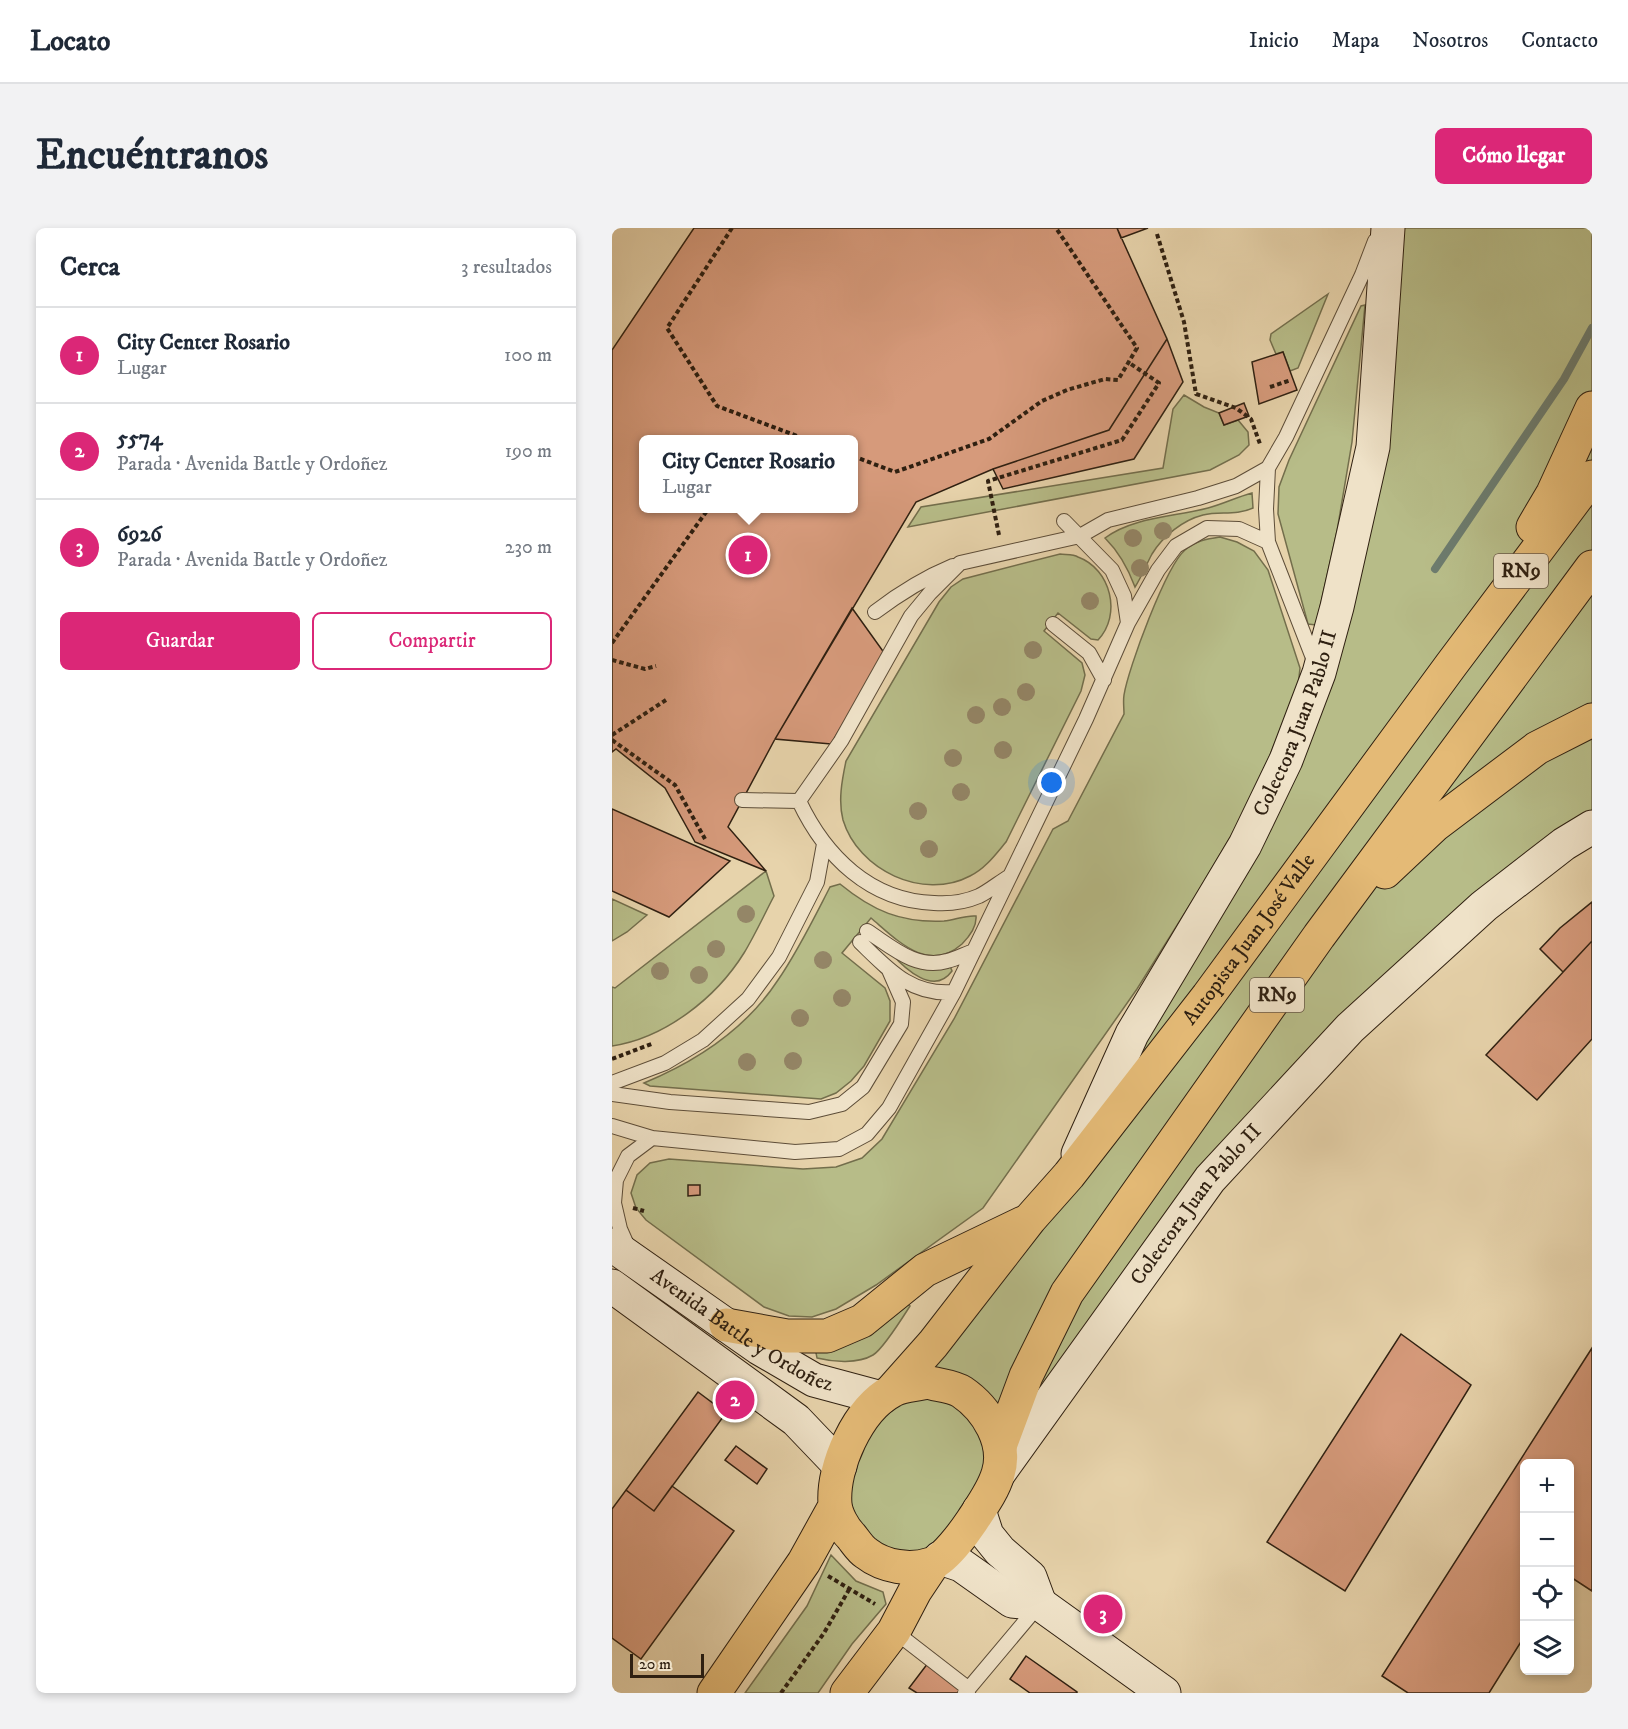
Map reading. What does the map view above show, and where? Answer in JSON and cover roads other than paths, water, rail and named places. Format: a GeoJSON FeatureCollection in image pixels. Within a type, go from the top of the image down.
{"type":"FeatureCollection","features":[{"type":"Feature","properties":{"kind":"main road","name":"Colectora Juan Pablo II"},"geometry":{"type":"LineString","coordinates":[[1068,1175],[1132,1034],[1245,845],[1286,760],[1319,673],[1337,607],[1373,447],[1388,228]]}},
{"type":"Feature","properties":{"kind":"main road"},"geometry":{"type":"LineString","coordinates":[[1450,664],[1553,493],[1592,408]]}},
{"type":"Feature","properties":{"kind":"main road","name":"Autopista Juan José Valle"},"geometry":{"type":"LineString","coordinates":[[887,1394],[933,1344],[1208,996],[1450,664],[1592,477]]}},
{"type":"Feature","properties":{"kind":"main road","name":"RN9"},"geometry":{"type":"LineString","coordinates":[[999,1459],[1026,1376],[1067,1293],[1319,936],[1592,567]]}},
{"type":"Feature","properties":{"kind":"main road"},"geometry":{"type":"LineString","coordinates":[[1319,936],[1435,825],[1537,748],[1592,720]]}},
{"type":"Feature","properties":{"kind":"main road","name":"Colectora Juan Pablo II"},"geometry":{"type":"LineString","coordinates":[[999,1459],[1210,1179],[1350,1028],[1484,906],[1564,844],[1592,826]]}},
{"type":"Feature","properties":{"kind":"main road"},"geometry":{"type":"LineString","coordinates":[[726,1325],[787,1336],[827,1336],[862,1321],[925,1270],[1030,1219]]}},
{"type":"Feature","properties":{"kind":"main road","name":"Avenida Battle y Ordoñez"},"geometry":{"type":"LineString","coordinates":[[624,1254],[759,1348],[814,1380],[887,1394]]}},
{"type":"Feature","properties":{"kind":"main road","name":"Avenida Battle y Ordoñez"},"geometry":{"type":"LineString","coordinates":[[612,1286],[796,1420],[840,1466]]}},
{"type":"Feature","properties":{"kind":"main road"},"geometry":{"type":"LineString","coordinates":[[847,1693],[897,1625],[915,1592],[937,1561],[965,1532],[979,1510],[999,1459],[987,1414],[960,1391],[927,1382],[887,1394],[861,1421],[848,1444],[836,1485],[835,1506],[845,1530],[866,1553],[892,1566],[909,1568],[937,1561],[961,1565],[1012,1600],[1040,1604],[1164,1693]]}},
{"type":"Feature","properties":{"kind":"main road"},"geometry":{"type":"LineString","coordinates":[[714,1693],[804,1562],[835,1506]]}},
{"type":"Feature","properties":{"kind":"main road"},"geometry":{"type":"LineString","coordinates":[[979,1510],[987,1535],[1000,1551],[1030,1577],[1040,1604]]}},
{"type":"Feature","properties":{"kind":"lane"},"geometry":{"type":"LineString","coordinates":[[1319,673],[1269,542],[1266,509],[1268,468],[1286,437],[1362,275],[1381,228]]}},
{"type":"Feature","properties":{"kind":"lane"},"geometry":{"type":"LineString","coordinates":[[875,612],[900,593],[927,577],[960,563],[1080,537],[1108,520],[1236,486],[1268,468]]}},
{"type":"Feature","properties":{"kind":"lane"},"geometry":{"type":"LineString","coordinates":[[1064,521],[1112,570],[1124,596],[1128,623]]}},
{"type":"Feature","properties":{"kind":"lane"},"geometry":{"type":"LineString","coordinates":[[612,1126],[652,1138],[795,1152],[839,1149],[867,1134],[889,1108],[954,992],[1104,680],[1128,623],[1158,570],[1176,546],[1207,528],[1239,529],[1269,542]]}},
{"type":"Feature","properties":{"kind":"lane"},"geometry":{"type":"LineString","coordinates":[[799,801],[841,741],[911,616],[960,563]]}},
{"type":"Feature","properties":{"kind":"lane"},"geometry":{"type":"LineString","coordinates":[[1053,624],[1089,653],[1104,680]]}},
{"type":"Feature","properties":{"kind":"lane"},"geometry":{"type":"LineString","coordinates":[[742,800],[799,801]]}},
{"type":"Feature","properties":{"kind":"lane"},"geometry":{"type":"LineString","coordinates":[[799,801],[824,844],[848,870],[880,891],[912,902],[947,904],[978,896],[1012,875]]}},
{"type":"Feature","properties":{"kind":"lane"},"geometry":{"type":"LineString","coordinates":[[612,1083],[665,1063],[703,1041],[748,999],[778,957],[817,882],[824,844]]}},
{"type":"Feature","properties":{"kind":"lane"},"geometry":{"type":"LineString","coordinates":[[612,1094],[670,1102],[809,1112],[842,1104],[863,1087],[901,1024],[903,1002],[889,970],[863,936],[922,964],[946,962],[974,951]]}},
{"type":"Feature","properties":{"kind":"lane"},"geometry":{"type":"LineString","coordinates":[[889,970],[912,986],[937,993],[954,992]]}},
{"type":"Feature","properties":{"kind":"lane"},"geometry":{"type":"LineString","coordinates":[[624,1254],[614,1203],[616,1180],[628,1156],[652,1138]]}},
{"type":"Feature","properties":{"kind":"lane"},"geometry":{"type":"LineString","coordinates":[[897,1625],[967,1691],[1040,1604]]}},
{"type":"Feature","properties":{"kind":"waterway"},"geometry":{"type":"LineString","coordinates":[[1435,569],[1564,379],[1592,328]]}},
{"type":"Feature","properties":{"kind":"place","name":"City Center Rosario"},"geometry":{"type":"Point","coordinates":[748,555]}},
{"type":"Feature","properties":{"kind":"place","name":"5574"},"geometry":{"type":"Point","coordinates":[735,1400]}},
{"type":"Feature","properties":{"kind":"place","name":"6926"},"geometry":{"type":"Point","coordinates":[1103,1614]}}]}
